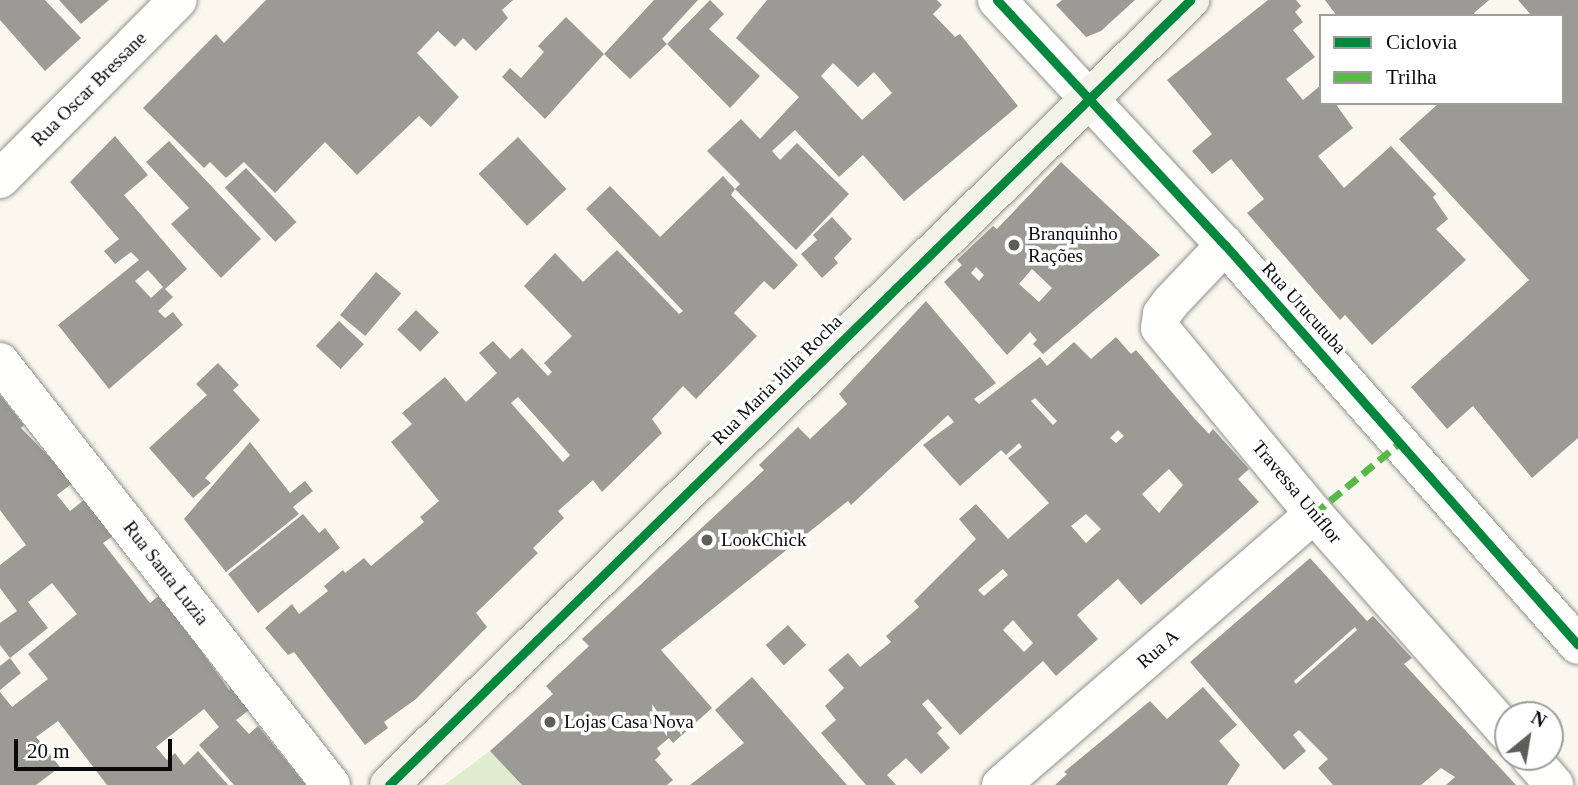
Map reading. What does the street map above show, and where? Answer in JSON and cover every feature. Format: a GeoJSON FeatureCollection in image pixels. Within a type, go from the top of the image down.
{"type":"FeatureCollection","features":[{"type":"Feature","properties":{"kind":"street","name":"Rua Oscar Bressane"},"geometry":{"type":"LineString","coordinates":[[0,179],[178,0]]}},
{"type":"Feature","properties":{"kind":"street","name":"Rua Urucutuba"},"geometry":{"type":"LineString","coordinates":[[997,0],[1224,245],[1578,645]]}},
{"type":"Feature","properties":{"kind":"street","name":"Rua Maria Júlia Rocha"},"geometry":{"type":"LineString","coordinates":[[389,785],[1087,96],[1190,0]]}},
{"type":"Feature","properties":{"kind":"street","name":"Travessa Uniflor"},"geometry":{"type":"LineString","coordinates":[[1224,245],[1171,302],[1162,314],[1160,328],[1314,514],[1494,717]]}},
{"type":"Feature","properties":{"kind":"street","name":"Rua Santa Luzia"},"geometry":{"type":"LineString","coordinates":[[0,362],[331,785]]}},
{"type":"Feature","properties":{"kind":"street","name":"Rua A"},"geometry":{"type":"LineString","coordinates":[[1001,785],[1314,514]]}},
{"type":"Feature","properties":{"kind":"street"},"geometry":{"type":"LineString","coordinates":[[1542,771],[1554,785]]}},
{"type":"Feature","properties":{"kind":"green space"},"geometry":{"type":"Polygon","coordinates":[[[490,751],[522,785],[444,785],[490,751]]]}},
{"type":"Feature","properties":{"kind":"building"},"geometry":{"type":"Polygon","coordinates":[[[0,0],[45,0],[81,38],[45,71],[0,20],[0,0]]]}},
{"type":"Feature","properties":{"kind":"building"},"geometry":{"type":"Polygon","coordinates":[[[59,0],[109,0],[81,24],[59,0]]]}},
{"type":"Feature","properties":{"kind":"building"},"geometry":{"type":"Polygon","coordinates":[[[266,0],[513,0],[502,10],[508,18],[476,51],[463,38],[455,47],[438,31],[417,53],[459,97],[431,127],[419,116],[357,175],[325,142],[275,193],[244,162],[226,178],[210,162],[204,168],[143,108],[216,34],[224,43],[266,0]]]}},
{"type":"Feature","properties":{"kind":"building"},"geometry":{"type":"Polygon","coordinates":[[[654,0],[698,0],[662,39],[667,44],[630,79],[604,54],[654,0]]]}},
{"type":"Feature","properties":{"kind":"building"},"geometry":{"type":"Polygon","coordinates":[[[710,0],[724,14],[709,29],[760,76],[730,108],[667,44],[710,0]]]}},
{"type":"Feature","properties":{"kind":"building"},"geometry":{"type":"Polygon","coordinates":[[[767,0],[937,0],[942,5],[933,14],[955,37],[960,34],[1018,106],[904,201],[863,155],[839,177],[795,130],[772,151],[780,160],[797,143],[849,194],[796,250],[735,189],[740,184],[707,151],[741,119],[760,139],[799,97],[736,38],[767,0]],[[833,63],[821,76],[862,120],[892,93],[874,72],[858,87],[833,63]]]}},
{"type":"Feature","properties":{"kind":"building"},"geometry":{"type":"Polygon","coordinates":[[[1062,0],[1135,0],[1101,31],[1086,37],[1056,5],[1062,0]]]}},
{"type":"Feature","properties":{"kind":"building"},"geometry":{"type":"Polygon","coordinates":[[[1268,0],[1296,0],[1301,6],[1295,12],[1303,22],[1293,30],[1315,57],[1286,79],[1303,100],[1319,87],[1319,105],[1336,105],[1353,128],[1318,156],[1344,188],[1391,146],[1436,194],[1433,197],[1448,219],[1436,229],[1466,260],[1372,345],[1345,315],[1340,320],[1247,213],[1264,199],[1231,159],[1212,174],[1192,151],[1212,134],[1167,80],[1268,0]]]}},
{"type":"Feature","properties":{"kind":"building"},"geometry":{"type":"Polygon","coordinates":[[[1325,0],[1489,0],[1475,14],[1336,14],[1325,0]]]}},
{"type":"Feature","properties":{"kind":"building"},"geometry":{"type":"Polygon","coordinates":[[[1518,0],[1578,0],[1578,438],[1532,478],[1473,406],[1447,429],[1411,387],[1529,280],[1399,139],[1437,105],[1564,105],[1564,14],[1530,14],[1518,0]]]}},
{"type":"Feature","properties":{"kind":"building"},"geometry":{"type":"Polygon","coordinates":[[[566,17],[604,54],[545,119],[502,77],[510,68],[521,78],[544,52],[538,46],[566,17]]]}},
{"type":"Feature","properties":{"kind":"building"},"geometry":{"type":"Polygon","coordinates":[[[115,136],[148,175],[124,195],[187,269],[165,289],[173,297],[158,311],[165,318],[173,312],[183,325],[109,389],[58,325],[139,260],[131,252],[115,264],[104,251],[119,239],[70,182],[115,136]],[[148,270],[135,281],[151,298],[163,287],[148,270]]]}},
{"type":"Feature","properties":{"kind":"building"},"geometry":{"type":"Polygon","coordinates":[[[518,137],[566,189],[527,226],[479,174],[518,137]]]}},
{"type":"Feature","properties":{"kind":"building"},"geometry":{"type":"Polygon","coordinates":[[[169,141],[261,239],[221,278],[171,224],[189,208],[146,162],[169,141]]]}},
{"type":"Feature","properties":{"kind":"building"},"geometry":{"type":"Polygon","coordinates":[[[1061,162],[1160,255],[1043,354],[1033,344],[1037,340],[1030,332],[1007,355],[944,282],[962,265],[957,260],[993,226],[997,229],[1061,162]],[[976,267],[971,273],[979,281],[984,275],[976,267]],[[1032,269],[1019,284],[1039,302],[1052,288],[1032,269]]]}},
{"type":"Feature","properties":{"kind":"building"},"geometry":{"type":"Polygon","coordinates":[[[246,168],[296,222],[275,242],[225,188],[246,168]]]}},
{"type":"Feature","properties":{"kind":"building"},"geometry":{"type":"Polygon","coordinates":[[[723,176],[735,189],[731,195],[798,265],[774,290],[764,281],[734,313],[757,336],[696,399],[683,386],[652,419],[662,433],[602,492],[593,480],[558,511],[564,518],[533,548],[538,553],[476,613],[487,627],[416,699],[384,722],[388,728],[365,745],[294,652],[288,655],[265,628],[292,604],[299,614],[328,591],[324,586],[343,570],[345,573],[364,558],[371,566],[424,522],[420,517],[439,501],[391,442],[412,424],[402,413],[445,377],[466,402],[497,373],[479,353],[493,341],[510,359],[522,348],[548,376],[552,372],[544,363],[572,336],[524,286],[555,253],[583,282],[617,250],[679,314],[683,311],[586,209],[610,186],[660,237],[723,176]],[[518,397],[511,403],[563,462],[570,455],[518,397]]]}},
{"type":"Feature","properties":{"kind":"building"},"geometry":{"type":"Polygon","coordinates":[[[832,217],[852,239],[834,258],[838,263],[822,278],[801,254],[817,240],[813,235],[832,217]]]}},
{"type":"Feature","properties":{"kind":"building"},"geometry":{"type":"Polygon","coordinates":[[[376,272],[401,293],[365,336],[340,315],[376,272]]]}},
{"type":"Feature","properties":{"kind":"building"},"geometry":{"type":"Polygon","coordinates":[[[926,301],[996,383],[974,399],[979,404],[1040,357],[1047,366],[1074,342],[1091,359],[1116,337],[1131,354],[1136,350],[1209,434],[1213,429],[1249,469],[1238,479],[1259,502],[1141,605],[1118,579],[1077,615],[1098,639],[1056,676],[1043,661],[960,735],[928,699],[922,704],[942,728],[937,733],[950,748],[921,774],[906,758],[887,775],[896,785],[866,785],[821,733],[836,720],[825,706],[844,688],[828,670],[848,653],[860,667],[891,642],[886,636],[919,607],[914,601],[976,539],[959,519],[976,504],[1008,539],[1049,503],[1008,458],[1022,447],[1019,443],[1006,455],[1001,450],[960,486],[923,445],[954,422],[948,415],[851,505],[848,501],[661,650],[712,708],[673,743],[669,738],[657,748],[661,754],[655,760],[673,780],[667,785],[522,785],[490,751],[553,694],[546,686],[589,646],[582,639],[764,470],[759,465],[798,427],[810,439],[847,404],[839,394],[926,301]],[[1035,398],[1031,401],[1053,425],[1057,421],[1035,398]],[[1118,430],[1110,438],[1116,443],[1124,436],[1118,430]],[[1169,469],[1142,494],[1159,513],[1183,485],[1169,469]],[[1086,514],[1071,526],[1086,543],[1101,529],[1086,514]],[[1003,569],[978,590],[984,596],[1008,575],[1003,569]],[[1013,620],[1003,630],[1024,652],[1033,643],[1013,620]]]}},
{"type":"Feature","properties":{"kind":"building"},"geometry":{"type":"Polygon","coordinates":[[[416,310],[439,332],[420,352],[397,329],[416,310]]]}},
{"type":"Feature","properties":{"kind":"building"},"geometry":{"type":"Polygon","coordinates":[[[339,321],[364,344],[341,369],[316,346],[339,321]]]}},
{"type":"Feature","properties":{"kind":"building"},"geometry":{"type":"Polygon","coordinates":[[[218,363],[239,385],[233,390],[260,420],[205,478],[211,483],[193,498],[149,448],[207,395],[196,384],[218,363]]]}},
{"type":"Feature","properties":{"kind":"building"},"geometry":{"type":"Polygon","coordinates":[[[0,395],[24,425],[21,428],[74,482],[57,495],[70,511],[84,500],[113,536],[103,543],[150,603],[161,594],[229,690],[236,685],[253,707],[236,720],[249,734],[258,726],[306,785],[234,785],[199,745],[219,727],[204,709],[156,747],[167,760],[175,753],[184,765],[198,751],[228,785],[107,785],[58,721],[36,737],[60,767],[36,785],[0,785],[0,692],[12,707],[48,679],[28,654],[77,614],[52,583],[28,602],[48,628],[10,658],[0,645],[0,623],[17,611],[0,588],[0,565],[26,545],[0,510],[0,395]]]}},
{"type":"Feature","properties":{"kind":"building"},"geometry":{"type":"Polygon","coordinates":[[[250,442],[290,493],[305,481],[313,491],[293,507],[299,514],[226,572],[184,519],[250,442]]]}},
{"type":"Feature","properties":{"kind":"building"},"geometry":{"type":"Polygon","coordinates":[[[303,514],[319,533],[325,528],[340,548],[258,613],[228,574],[303,514]]]}},
{"type":"Feature","properties":{"kind":"building"},"geometry":{"type":"Polygon","coordinates":[[[1310,558],[1367,621],[1373,616],[1412,658],[1404,664],[1494,761],[1494,771],[1503,771],[1516,785],[1446,785],[1455,777],[1441,768],[1421,785],[1333,785],[1318,768],[1328,759],[1299,730],[1293,735],[1306,751],[1284,770],[1190,662],[1310,558]],[[1355,627],[1294,681],[1296,684],[1357,630],[1355,627]]]}},
{"type":"Feature","properties":{"kind":"building"},"geometry":{"type":"Polygon","coordinates":[[[788,625],[806,645],[784,665],[766,645],[788,625]]]}},
{"type":"Feature","properties":{"kind":"building"},"geometry":{"type":"Polygon","coordinates":[[[10,658],[21,673],[0,690],[0,666],[10,658]]]}},
{"type":"Feature","properties":{"kind":"building"},"geometry":{"type":"Polygon","coordinates":[[[752,677],[847,785],[690,785],[744,743],[715,710],[752,677]]]}},
{"type":"Feature","properties":{"kind":"building"},"geometry":{"type":"Polygon","coordinates":[[[1203,687],[1237,725],[1219,741],[1240,765],[1227,785],[1055,785],[1067,774],[1064,772],[1150,701],[1167,719],[1203,687]]]}},
{"type":"Feature","properties":{"kind":"marked path"},"geometry":{"type":"LineString","coordinates":[[1314,514],[1401,442]]}},
{"type":"Feature","properties":{"kind":"cycle path"},"geometry":{"type":"LineString","coordinates":[[997,0],[1225,245],[1578,645]]}},
{"type":"Feature","properties":{"kind":"cycle path"},"geometry":{"type":"LineString","coordinates":[[389,785],[1190,0]]}},
{"type":"Feature","properties":{"kind":"place","name":"Branquinho Rações"},"geometry":{"type":"Point","coordinates":[1014,245]}},
{"type":"Feature","properties":{"kind":"place","name":"LookChick"},"geometry":{"type":"Point","coordinates":[707,540]}},
{"type":"Feature","properties":{"kind":"place","name":"Lojas Casa Nova"},"geometry":{"type":"Point","coordinates":[550,722]}}]}
